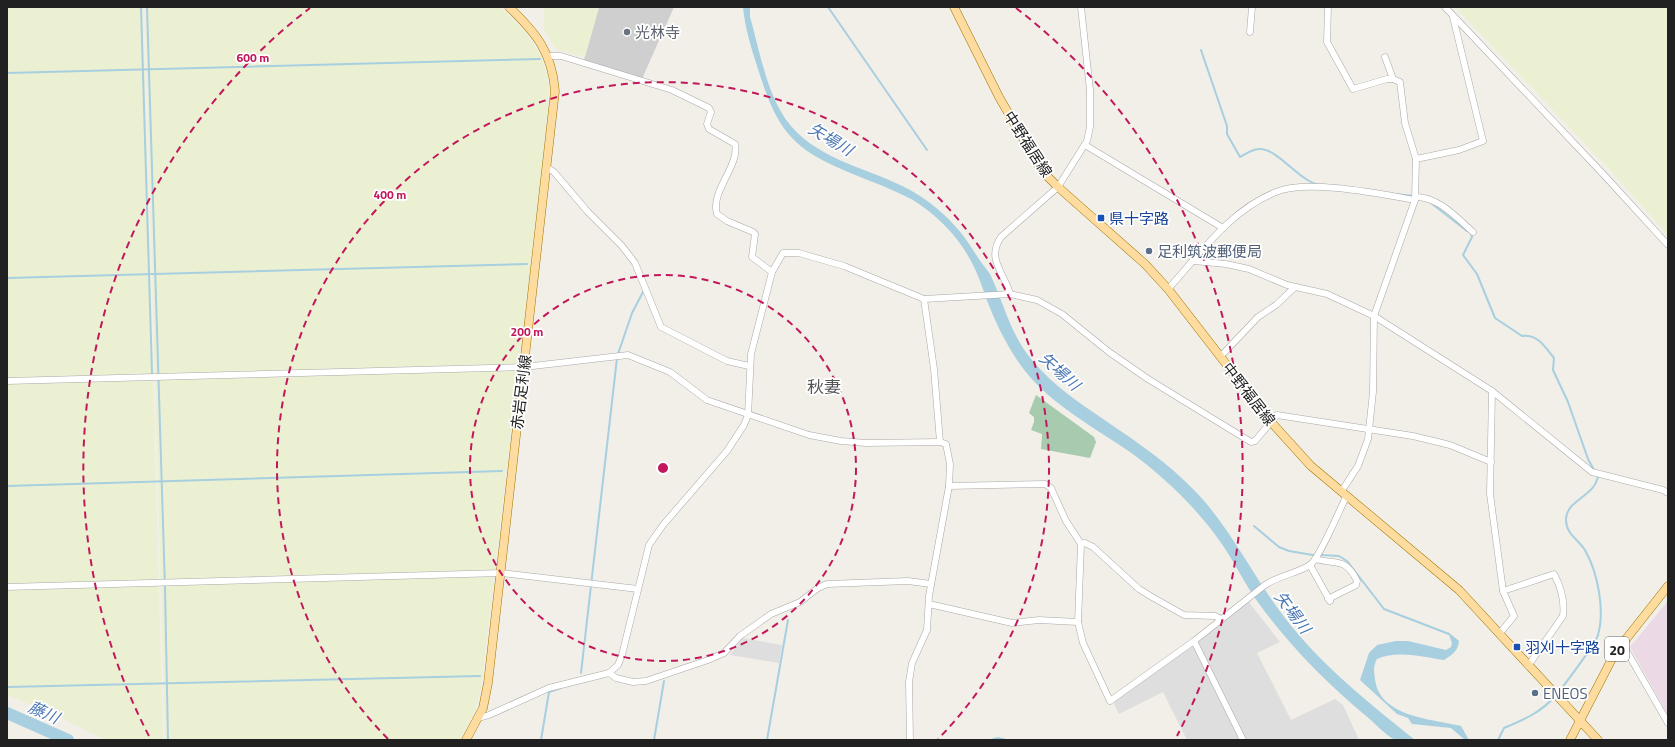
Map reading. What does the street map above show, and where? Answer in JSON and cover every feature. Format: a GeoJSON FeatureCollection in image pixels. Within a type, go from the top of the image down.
{"type":"FeatureCollection","features":[{"type":"Feature","properties":{"kind":"main road","name":"赤岩足利線"},"geometry":{"type":"LineString","coordinates":[[466,740],[479,718],[488,683],[548,168],[555,91],[552,67],[536,34],[509,7]]}},
{"type":"Feature","properties":{"kind":"main road","name":"中野福居線"},"geometry":{"type":"LineString","coordinates":[[954,7],[1002,103],[1042,171],[1145,264],[1168,289],[1271,422],[1311,466],[1459,590],[1598,740]]}},
{"type":"Feature","properties":{"kind":"main road","name":"20"},"geometry":{"type":"LineString","coordinates":[[1570,740],[1602,674],[1622,643],[1668,586]]}},
{"type":"Feature","properties":{"kind":"street"},"geometry":{"type":"LineString","coordinates":[[1010,294],[1006,280],[997,265],[995,257],[996,246],[1007,232],[1058,187],[1085,145],[1090,127],[1090,90],[1081,7]]}},
{"type":"Feature","properties":{"kind":"street"},"geometry":{"type":"LineString","coordinates":[[1250,32],[1252,7]]}},
{"type":"Feature","properties":{"kind":"street"},"geometry":{"type":"LineString","coordinates":[[949,486],[1047,484],[1051,488],[1066,521],[1081,544],[1078,622],[1083,643],[1110,701],[1194,641],[1265,585],[1276,578],[1310,565],[1315,559],[1364,452],[1370,430],[1374,316],[1415,198],[1416,159],[1405,123],[1400,82],[1393,79],[1352,89],[1327,42],[1328,7]]}},
{"type":"Feature","properties":{"kind":"street"},"geometry":{"type":"LineString","coordinates":[[1445,7],[1594,164],[1668,245]]}},
{"type":"Feature","properties":{"kind":"street"},"geometry":{"type":"LineString","coordinates":[[1416,159],[1460,150],[1483,141],[1453,16]]}},
{"type":"Feature","properties":{"kind":"street"},"geometry":{"type":"LineString","coordinates":[[548,56],[561,56],[672,90],[709,108],[711,112],[707,124],[709,129],[735,144],[736,149],[734,158],[722,184],[716,207],[717,214],[755,234],[752,257],[772,272]]}},
{"type":"Feature","properties":{"kind":"street"},"geometry":{"type":"LineString","coordinates":[[1385,57],[1393,79]]}},
{"type":"Feature","properties":{"kind":"street"},"geometry":{"type":"LineString","coordinates":[[1085,145],[1223,228]]}},
{"type":"Feature","properties":{"kind":"street"},"geometry":{"type":"LineString","coordinates":[[548,168],[554,172],[588,212],[622,246],[635,263],[661,327],[727,361],[749,366]]}},
{"type":"Feature","properties":{"kind":"street"},"geometry":{"type":"LineString","coordinates":[[1168,289],[1194,261],[1199,252],[1223,228],[1263,199],[1276,192],[1293,188],[1341,189],[1415,198],[1424,197],[1436,202],[1473,232]]}},
{"type":"Feature","properties":{"kind":"street"},"geometry":{"type":"LineString","coordinates":[[479,718],[549,688],[609,673],[618,665],[622,655],[649,545],[654,536],[741,432],[748,415],[749,366],[772,272],[783,253],[799,253],[844,266],[924,299],[1001,294],[1029,296],[1046,303],[1109,352],[1148,379],[1251,442],[1255,441],[1277,415],[1413,436],[1450,445],[1491,462]]}},
{"type":"Feature","properties":{"kind":"street"},"geometry":{"type":"LineString","coordinates":[[1194,261],[1226,264],[1249,269],[1295,287],[1327,294],[1374,316],[1492,391],[1592,472],[1663,490],[1668,493]]}},
{"type":"Feature","properties":{"kind":"street"},"geometry":{"type":"LineString","coordinates":[[1220,357],[1258,317],[1276,305],[1295,287]]}},
{"type":"Feature","properties":{"kind":"street"},"geometry":{"type":"LineString","coordinates":[[924,299],[934,369],[940,442]]}},
{"type":"Feature","properties":{"kind":"street"},"geometry":{"type":"LineString","coordinates":[[7,381],[524,367],[628,355],[670,372],[707,400],[809,435],[841,441],[866,443],[940,442],[946,444],[949,449],[949,486],[931,584],[927,630],[912,662],[909,682],[910,740]]}},
{"type":"Feature","properties":{"kind":"street"},"geometry":{"type":"LineString","coordinates":[[1492,391],[1490,494],[1503,591],[1514,616],[1500,633]]}},
{"type":"Feature","properties":{"kind":"street"},"geometry":{"type":"LineString","coordinates":[[1081,544],[1085,543],[1093,546],[1139,589],[1184,615],[1215,616],[1221,619]]}},
{"type":"Feature","properties":{"kind":"street"},"geometry":{"type":"LineString","coordinates":[[1310,565],[1329,600],[1356,585],[1357,582],[1350,571],[1339,562],[1315,559]]}},
{"type":"Feature","properties":{"kind":"street"},"geometry":{"type":"LineString","coordinates":[[7,587],[501,573],[638,588]]}},
{"type":"Feature","properties":{"kind":"street"},"geometry":{"type":"LineString","coordinates":[[1503,591],[1554,574],[1562,588],[1564,608],[1563,616],[1528,666]]}},
{"type":"Feature","properties":{"kind":"street"},"geometry":{"type":"LineString","coordinates":[[609,673],[616,678],[633,682],[646,682],[708,660],[724,653],[740,636],[771,614],[800,602],[818,588],[827,584],[908,581],[931,584]]}},
{"type":"Feature","properties":{"kind":"street"},"geometry":{"type":"LineString","coordinates":[[929,604],[1012,623],[1039,620],[1078,622]]}},
{"type":"Feature","properties":{"kind":"street"},"geometry":{"type":"LineString","coordinates":[[1194,641],[1243,740]]}},
{"type":"Feature","properties":{"kind":"street"},"geometry":{"type":"LineString","coordinates":[[1622,643],[1668,723]]}},
{"type":"Feature","properties":{"kind":"shaded area","name":"光林寺"},"geometry":{"type":"Polygon","coordinates":[[[599,7],[674,7],[641,81],[583,63],[599,7]]]}},
{"type":"Feature","properties":{"kind":"shaded area"},"geometry":{"type":"Polygon","coordinates":[[[1248,601],[1280,642],[1257,653],[1291,720],[1335,699],[1343,705],[1359,740],[1187,740],[1163,692],[1119,714],[1114,704],[1115,701],[1194,645],[1248,601]]]}},
{"type":"Feature","properties":{"kind":"shaded area"},"geometry":{"type":"Polygon","coordinates":[[[1668,601],[1668,715],[1630,647],[1668,601]]]}},
{"type":"Feature","properties":{"kind":"shaded area"},"geometry":{"type":"Polygon","coordinates":[[[743,638],[782,645],[779,663],[730,655],[743,638]]]}},
{"type":"Feature","properties":{"kind":"green space"},"geometry":{"type":"Polygon","coordinates":[[[7,7],[143,7],[163,740],[106,740],[51,713],[7,695],[7,7]]]}},
{"type":"Feature","properties":{"kind":"green space"},"geometry":{"type":"Polygon","coordinates":[[[145,7],[500,7],[524,30],[542,57],[548,79],[549,92],[543,158],[481,688],[475,710],[461,740],[165,740],[145,7]]]}},
{"type":"Feature","properties":{"kind":"green space"},"geometry":{"type":"Polygon","coordinates":[[[544,7],[599,7],[585,57],[556,49],[544,30],[544,7]]]}},
{"type":"Feature","properties":{"kind":"green space"},"geometry":{"type":"Polygon","coordinates":[[[1455,7],[1668,7],[1668,235],[1612,172],[1455,7]]]}},
{"type":"Feature","properties":{"kind":"green space"},"geometry":{"type":"Polygon","coordinates":[[[1036,395],[1094,437],[1096,442],[1090,458],[1041,449],[1042,434],[1031,430],[1034,417],[1029,413],[1036,395]]]}},
{"type":"Feature","properties":{"kind":"water"},"geometry":{"type":"Polygon","coordinates":[[[743,7],[750,7],[750,17],[765,74],[776,102],[791,126],[803,138],[817,148],[847,163],[895,182],[928,201],[939,210],[962,234],[990,274],[1018,340],[1024,350],[1048,378],[1086,407],[1141,445],[1184,480],[1219,520],[1231,536],[1273,602],[1314,652],[1346,683],[1415,740],[1398,741],[1393,739],[1336,690],[1294,647],[1269,617],[1247,586],[1224,547],[1189,503],[1167,482],[1130,452],[1074,415],[1048,395],[1025,371],[1013,354],[998,327],[976,271],[967,253],[947,227],[913,200],[811,154],[789,134],[780,123],[773,110],[762,82],[748,37],[743,7]]]}},
{"type":"Feature","properties":{"kind":"water"},"geometry":{"type":"Polygon","coordinates":[[[1448,632],[1459,641],[1458,647],[1444,660],[1410,655],[1385,656],[1377,659],[1374,669],[1375,679],[1379,692],[1386,701],[1396,709],[1422,718],[1461,726],[1469,740],[1465,740],[1451,728],[1412,724],[1408,718],[1397,714],[1360,680],[1369,653],[1377,645],[1396,641],[1408,641],[1446,650],[1451,647],[1452,643],[1448,632]]]}},
{"type":"Feature","properties":{"kind":"waterway"},"geometry":{"type":"LineString","coordinates":[[141,7],[152,373]]}},
{"type":"Feature","properties":{"kind":"waterway"},"geometry":{"type":"LineString","coordinates":[[147,7],[165,588],[168,740]]}},
{"type":"Feature","properties":{"kind":"waterway"},"geometry":{"type":"LineString","coordinates":[[828,7],[927,150]]}},
{"type":"Feature","properties":{"kind":"waterway"},"geometry":{"type":"LineString","coordinates":[[1201,50],[1227,126],[1227,134],[1240,157],[1255,149],[1267,150],[1281,159],[1303,177],[1319,185]]}},
{"type":"Feature","properties":{"kind":"waterway"},"geometry":{"type":"LineString","coordinates":[[7,73],[540,59]]}},
{"type":"Feature","properties":{"kind":"waterway"},"geometry":{"type":"LineString","coordinates":[[1395,194],[1414,196]]}},
{"type":"Feature","properties":{"kind":"waterway"},"geometry":{"type":"LineString","coordinates":[[1431,203],[1467,231]]}},
{"type":"Feature","properties":{"kind":"waterway"},"geometry":{"type":"LineString","coordinates":[[1471,233],[1472,237],[1463,255],[1477,274],[1495,318],[1522,336],[1537,339],[1554,358],[1553,370],[1568,402],[1588,459],[1598,477],[1595,485],[1569,509],[1566,520],[1568,530],[1586,552],[1594,571],[1599,593],[1601,615],[1600,625],[1598,635],[1592,646],[1558,693]]}},
{"type":"Feature","properties":{"kind":"waterway"},"geometry":{"type":"LineString","coordinates":[[7,278],[527,264]]}},
{"type":"Feature","properties":{"kind":"waterway"},"geometry":{"type":"LineString","coordinates":[[618,354],[632,313],[643,292]]}},
{"type":"Feature","properties":{"kind":"waterway"},"geometry":{"type":"LineString","coordinates":[[581,673],[617,358]]}},
{"type":"Feature","properties":{"kind":"waterway"},"geometry":{"type":"LineString","coordinates":[[7,486],[502,471]]}},
{"type":"Feature","properties":{"kind":"waterway"},"geometry":{"type":"LineString","coordinates":[[1254,526],[1279,547],[1289,551],[1313,555]]}},
{"type":"Feature","properties":{"kind":"waterway"},"geometry":{"type":"LineString","coordinates":[[1321,555],[1339,556],[1347,561],[1384,609],[1449,634]]}},
{"type":"Feature","properties":{"kind":"waterway"},"geometry":{"type":"LineString","coordinates":[[767,740],[788,620]]}},
{"type":"Feature","properties":{"kind":"waterway"},"geometry":{"type":"LineString","coordinates":[[8,687],[480,676]]}},
{"type":"Feature","properties":{"kind":"waterway"},"geometry":{"type":"LineString","coordinates":[[654,740],[664,681]]}},
{"type":"Feature","properties":{"kind":"waterway"},"geometry":{"type":"LineString","coordinates":[[541,740],[549,692],[561,688]]}},
{"type":"Feature","properties":{"kind":"waterway"},"geometry":{"type":"LineString","coordinates":[[1498,740],[1504,728],[1525,719],[1538,711],[1555,696]]}},
{"type":"Feature","properties":{"kind":"waterway","name":"藤川"},"geometry":{"type":"LineString","coordinates":[[7,713],[68,740]]}},
{"type":"Feature","properties":{"kind":"waterway"},"geometry":{"type":"LineString","coordinates":[[991,740],[998,738],[1006,740]]}},
{"type":"Feature","properties":{"kind":"place","name":"光林寺"},"geometry":{"type":"Point","coordinates":[627,32]}},
{"type":"Feature","properties":{"kind":"place","name":"県十字路"},"geometry":{"type":"Point","coordinates":[1101,218]}},
{"type":"Feature","properties":{"kind":"place","name":"足利筑波郵便局"},"geometry":{"type":"Point","coordinates":[1149,251]}},
{"type":"Feature","properties":{"kind":"place","name":"羽刈十字路"},"geometry":{"type":"Point","coordinates":[1517,647]}},
{"type":"Feature","properties":{"kind":"place","name":"ENEOS"},"geometry":{"type":"Point","coordinates":[1535,693]}},
{"type":"Feature","properties":{"kind":"district","name":"秋妻"},"geometry":{"type":"Point","coordinates":[824,387]}},
{"type":"Feature","properties":{"kind":"water label","name":"矢場川"},"geometry":{"type":"Point","coordinates":[831,139]}},
{"type":"Feature","properties":{"kind":"water label","name":"矢場川"},"geometry":{"type":"Point","coordinates":[1060,371]}},
{"type":"Feature","properties":{"kind":"water label","name":"矢場川"},"geometry":{"type":"Point","coordinates":[1293,612]}}]}
